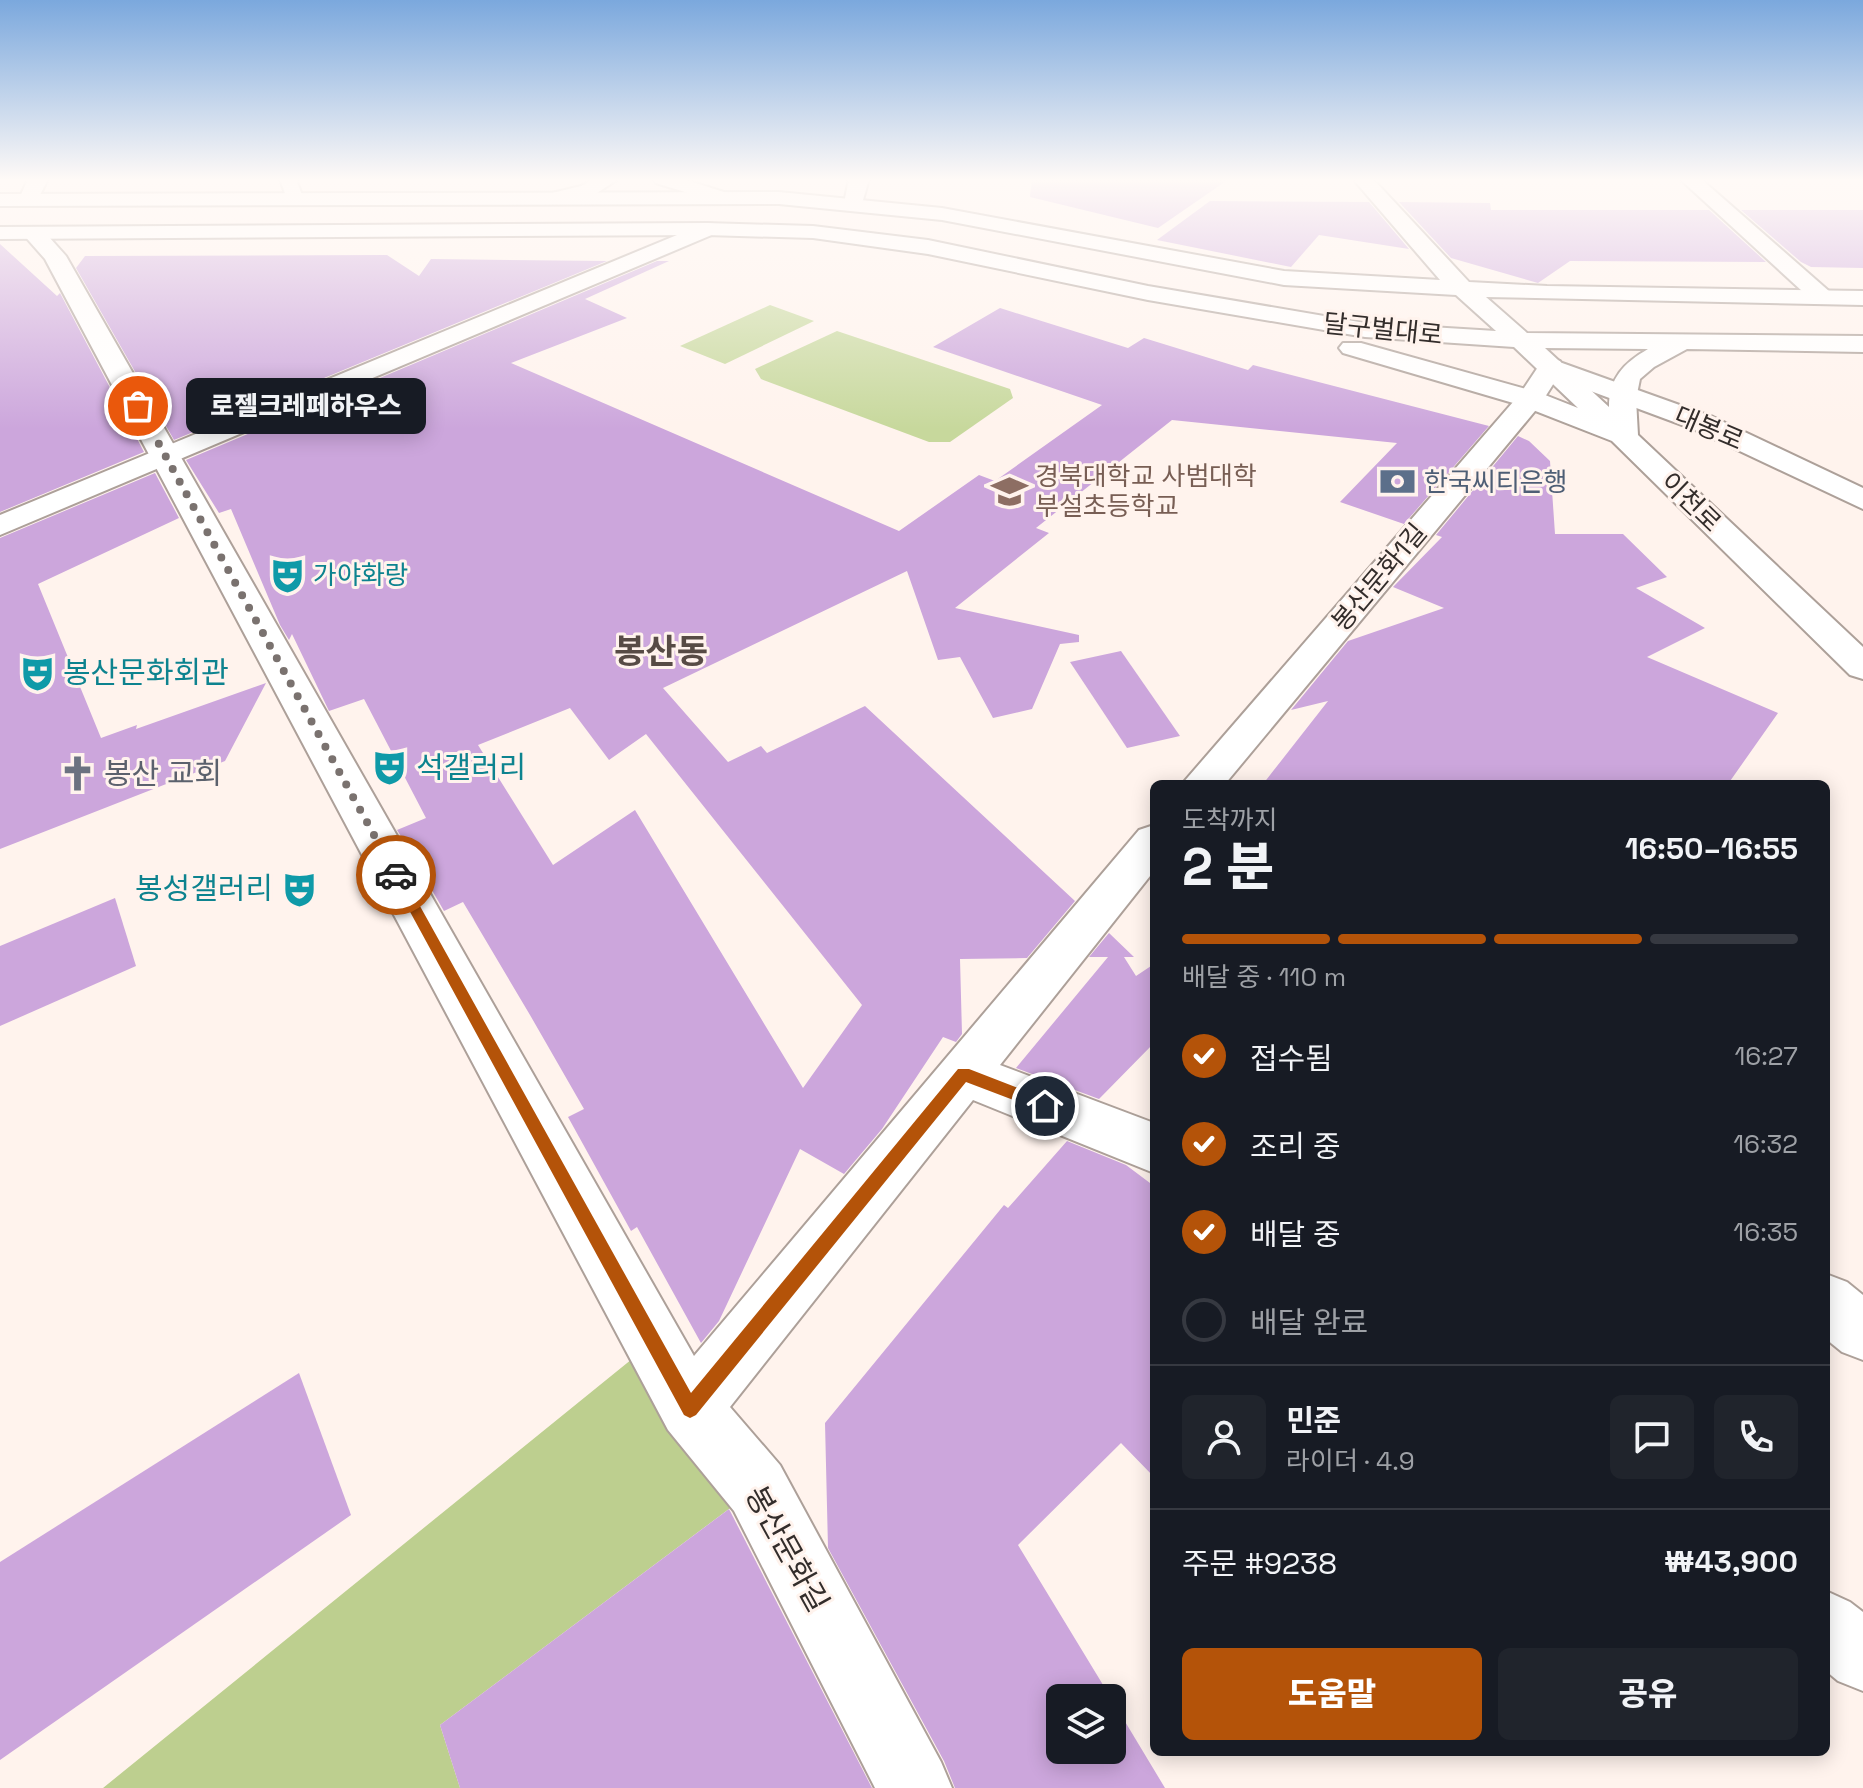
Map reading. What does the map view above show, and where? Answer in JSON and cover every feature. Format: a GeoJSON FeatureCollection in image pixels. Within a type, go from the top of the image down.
{"type":"FeatureCollection","features":[{"type":"Feature","properties":{"kind":"main road","name":"봉산문화길"},"geometry":{"type":"LineString","coordinates":[[59,262],[690,1408],[757,1488],[915,1788]]}},
{"type":"Feature","properties":{"kind":"main road"},"geometry":{"type":"LineString","coordinates":[[0,526],[626,262]]}},
{"type":"Feature","properties":{"kind":"main road","name":"달구벌대로"},"geometry":{"type":"LineString","coordinates":[[1002,262],[1148,293],[1365,330],[1517,340],[1863,344]]}},
{"type":"Feature","properties":{"kind":"main road","name":"달구벌대로"},"geometry":{"type":"LineString","coordinates":[[1201,262],[1284,278],[1461,289],[1863,298]]}},
{"type":"Feature","properties":{"kind":"main road"},"geometry":{"type":"LineString","coordinates":[[1284,278],[1329,274],[1366,262]]}},
{"type":"Feature","properties":{"kind":"main road","name":"이천로"},"geometry":{"type":"LineString","coordinates":[[1437,262],[1461,289],[1624,436],[1863,667]]}},
{"type":"Feature","properties":{"kind":"main road"},"geometry":{"type":"LineString","coordinates":[[1783,262],[1822,297]]}},
{"type":"Feature","properties":{"kind":"main road"},"geometry":{"type":"LineString","coordinates":[[1148,293],[1530,399],[1624,436],[1620,393],[1627,375],[1678,344]]}},
{"type":"Feature","properties":{"kind":"main road","name":"봉산문화1길"},"geometry":{"type":"LineString","coordinates":[[1205,780],[1530,399],[1551,367]]}},
{"type":"Feature","properties":{"kind":"main road","name":"대봉로"},"geometry":{"type":"LineString","coordinates":[[1551,367],[1703,423],[1863,500]]}},
{"type":"Feature","properties":{"kind":"main road"},"geometry":{"type":"LineString","coordinates":[[690,1408],[1150,846]]}},
{"type":"Feature","properties":{"kind":"main road"},"geometry":{"type":"LineString","coordinates":[[964,1074],[1150,1146]]}},
{"type":"Feature","properties":{"kind":"main road"},"geometry":{"type":"LineString","coordinates":[[1830,1306],[1863,1331]]}},
{"type":"Feature","properties":{"kind":"main road"},"geometry":{"type":"LineString","coordinates":[[1830,1629],[1863,1656]]}},
{"type":"Feature","properties":{"kind":"green space"},"geometry":{"type":"Polygon","coordinates":[[[770,305],[814,321],[725,364],[680,346],[770,305]]]}},
{"type":"Feature","properties":{"kind":"green space"},"geometry":{"type":"Polygon","coordinates":[[[837,331],[1010,389],[1013,398],[950,442],[929,442],[761,379],[755,369],[837,331]]]}},
{"type":"Feature","properties":{"kind":"green space"},"geometry":{"type":"Polygon","coordinates":[[[653,1342],[757,1488],[440,1725],[460,1788],[103,1788],[653,1342]]]}},
{"type":"Feature","properties":{"kind":"building"},"geometry":{"type":"Polygon","coordinates":[[[0,262],[20,262],[57,296],[60,293],[144,452],[0,512],[0,262]]]}},
{"type":"Feature","properties":{"kind":"building"},"geometry":{"type":"Polygon","coordinates":[[[80,262],[398,262],[419,276],[429,262],[604,262],[174,440],[76,268],[80,262]]]}},
{"type":"Feature","properties":{"kind":"building"},"geometry":{"type":"Polygon","coordinates":[[[654,262],[666,262],[585,299],[627,318],[511,363],[899,531],[979,475],[995,481],[1102,405],[933,347],[1000,308],[1128,348],[1144,338],[1248,370],[1253,365],[1489,426],[1404,524],[1340,502],[1397,443],[1172,420],[1036,528],[1049,533],[955,608],[1079,635],[1079,642],[1060,644],[1032,709],[993,718],[960,657],[938,660],[907,571],[663,688],[728,762],[761,746],[767,753],[865,706],[1075,901],[1027,958],[960,959],[962,1034],[956,1042],[943,1037],[882,1129],[844,1174],[800,1149],[719,1321],[701,1343],[637,1227],[631,1231],[568,1117],[584,1109],[530,1015],[463,902],[444,911],[397,830],[426,818],[364,699],[329,711],[292,634],[289,640],[280,625],[231,509],[219,513],[186,460],[654,262]],[[570,708],[478,745],[553,865],[635,810],[803,1088],[862,1005],[646,734],[609,760],[570,708]]]}},
{"type":"Feature","properties":{"kind":"building"},"geometry":{"type":"Polygon","coordinates":[[[1268,262],[1295,262],[1291,267],[1268,262]]]}},
{"type":"Feature","properties":{"kind":"building"},"geometry":{"type":"Polygon","coordinates":[[[1466,262],[1568,262],[1538,283],[1466,262]]]}},
{"type":"Feature","properties":{"kind":"building"},"geometry":{"type":"Polygon","coordinates":[[[1802,262],[1863,262],[1863,268],[1811,267],[1802,262]]]}},
{"type":"Feature","properties":{"kind":"building"},"geometry":{"type":"Polygon","coordinates":[[[1518,436],[1529,441],[1550,461],[1555,534],[1623,534],[1667,577],[1636,588],[1705,628],[1647,657],[1778,713],[1731,780],[1266,780],[1328,701],[1291,710],[1348,641],[1444,608],[1393,587],[1442,537],[1436,535],[1518,436]]]}},
{"type":"Feature","properties":{"kind":"building"},"geometry":{"type":"Polygon","coordinates":[[[155,473],[179,518],[38,584],[101,738],[137,725],[136,729],[266,683],[225,761],[0,849],[0,538],[155,473]]]}},
{"type":"Feature","properties":{"kind":"building"},"geometry":{"type":"Polygon","coordinates":[[[1121,651],[1180,736],[1127,748],[1070,662],[1121,651]]]}},
{"type":"Feature","properties":{"kind":"building"},"geometry":{"type":"Polygon","coordinates":[[[115,898],[136,966],[0,1026],[0,946],[115,898]]]}},
{"type":"Feature","properties":{"kind":"building"},"geometry":{"type":"Polygon","coordinates":[[[1109,933],[1134,957],[1124,957],[1136,976],[1150,967],[1150,1047],[1099,1099],[1016,1068],[1108,957],[1089,957],[1109,933]]]}},
{"type":"Feature","properties":{"kind":"building"},"geometry":{"type":"Polygon","coordinates":[[[1067,1141],[1126,1165],[1150,1183],[1150,1473],[1121,1443],[1018,1545],[1102,1684],[1046,1684],[1046,1764],[1126,1764],[1126,1723],[1165,1788],[955,1788],[944,1761],[828,1548],[825,1423],[1004,1205],[1008,1208],[1067,1141]]]}},
{"type":"Feature","properties":{"kind":"building"},"geometry":{"type":"Polygon","coordinates":[[[299,1373],[351,1515],[0,1760],[0,1562],[299,1373]]]}},
{"type":"Feature","properties":{"kind":"building"},"geometry":{"type":"Polygon","coordinates":[[[729,1509],[872,1788],[460,1788],[440,1725],[729,1509]]]}},
{"type":"Feature","properties":{"kind":"way so far"},"geometry":{"type":"LineString","coordinates":[[138,406],[396,875]]}},
{"type":"Feature","properties":{"kind":"place","name":"로젤크레페하우스"},"geometry":{"type":"Point","coordinates":[138,406]}},
{"type":"Feature","properties":{"kind":"place","name":"한국씨티은행"},"geometry":{"type":"Point","coordinates":[1398,482]}},
{"type":"Feature","properties":{"kind":"place","name":"경북대학교 사범대학 부설초등학교"},"geometry":{"type":"Point","coordinates":[1009,491]}},
{"type":"Feature","properties":{"kind":"place","name":"가야화랑"},"geometry":{"type":"Point","coordinates":[287,575]}},
{"type":"Feature","properties":{"kind":"place","name":"봉산문화회관"},"geometry":{"type":"Point","coordinates":[37,673]}},
{"type":"Feature","properties":{"kind":"place","name":"석갤러리"},"geometry":{"type":"Point","coordinates":[390,768]}},
{"type":"Feature","properties":{"kind":"place","name":"봉산 교회"},"geometry":{"type":"Point","coordinates":[78,774]}},
{"type":"Feature","properties":{"kind":"place","name":"봉성갤러리"},"geometry":{"type":"Point","coordinates":[299,889]}},
{"type":"Feature","properties":{"kind":"district","name":"봉산동"},"geometry":{"type":"Point","coordinates":[661,651]}},
{"type":"Feature","properties":{"kind":"route"},"geometry":{"type":"LineString","coordinates":[[396,875],[690,1408],[964,1074],[1045,1106]]}}]}
